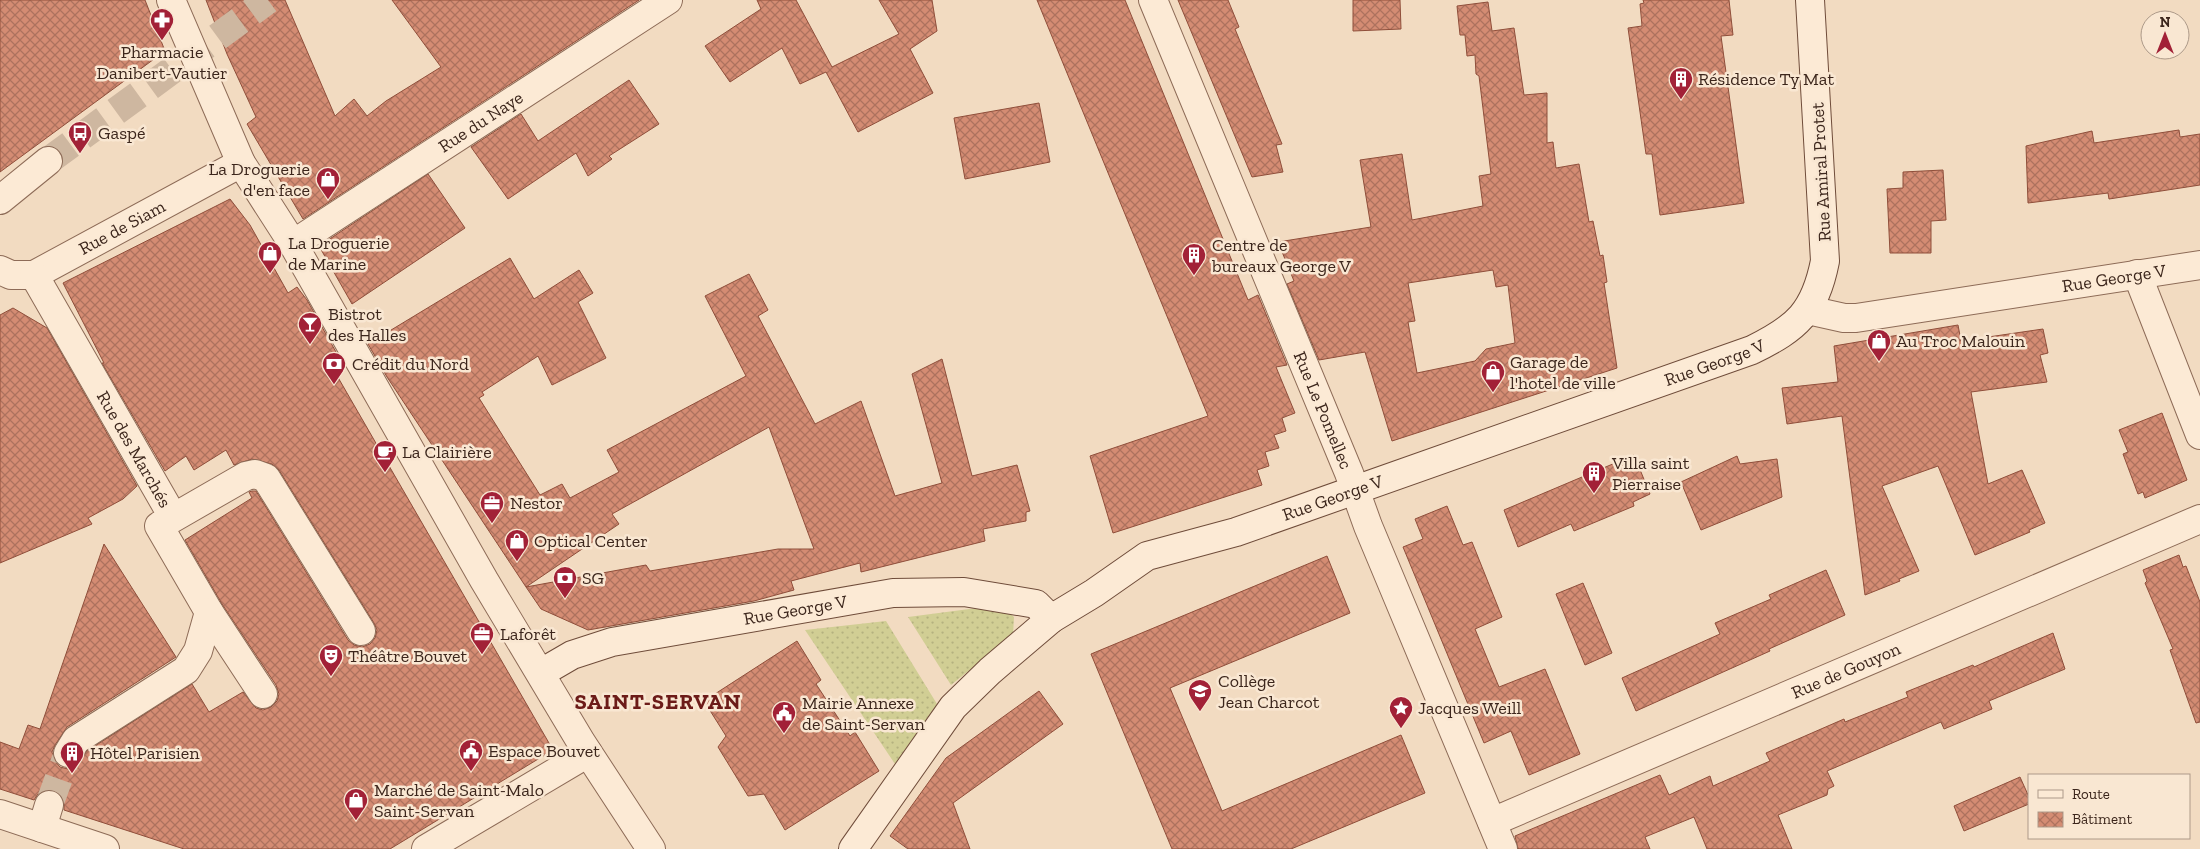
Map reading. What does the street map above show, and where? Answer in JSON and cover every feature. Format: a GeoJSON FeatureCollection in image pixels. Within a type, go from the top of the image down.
{"type":"FeatureCollection","features":[{"type":"Feature","properties":{"kind":"street"},"geometry":{"type":"LineString","coordinates":[[171,0],[241,163],[293,244],[484,580],[588,753],[651,849]]}},
{"type":"Feature","properties":{"kind":"street","name":"Rue du Naye"},"geometry":{"type":"LineString","coordinates":[[293,244],[668,0]]}},
{"type":"Feature","properties":{"kind":"street","name":"Rue Le Pomellec"},"geometry":{"type":"LineString","coordinates":[[1153,0],[1356,491],[1368,526],[1503,849]]}},
{"type":"Feature","properties":{"kind":"street","name":"Rue Amiral Protet"},"geometry":{"type":"LineString","coordinates":[[1808,310],[1821,285],[1825,262],[1810,0]]}},
{"type":"Feature","properties":{"kind":"street"},"geometry":{"type":"LineString","coordinates":[[0,200],[48,162]]}},
{"type":"Feature","properties":{"kind":"street","name":"Rue de Siam"},"geometry":{"type":"LineString","coordinates":[[0,270],[10,275],[34,275],[241,163]]}},
{"type":"Feature","properties":{"kind":"street","name":"Rue George V"},"geometry":{"type":"LineString","coordinates":[[853,849],[953,707],[990,671],[1051,620],[1094,593],[1154,571],[1236,532],[1752,350],[1791,328],[1808,310],[1844,318],[1856,318],[2137,274],[2200,266]]}},
{"type":"Feature","properties":{"kind":"street"},"geometry":{"type":"LineString","coordinates":[[2137,274],[2200,435]]}},
{"type":"Feature","properties":{"kind":"street","name":"Rue des Marchés"},"geometry":{"type":"LineString","coordinates":[[34,275],[173,517],[159,526],[209,612],[263,694]]}},
{"type":"Feature","properties":{"kind":"street"},"geometry":{"type":"LineString","coordinates":[[173,517],[246,476],[255,474],[266,478],[361,631]]}},
{"type":"Feature","properties":{"kind":"street","name":"Rue de Gouyon"},"geometry":{"type":"LineString","coordinates":[[1492,822],[2200,519]]}},
{"type":"Feature","properties":{"kind":"street","name":"Rue George V"},"geometry":{"type":"LineString","coordinates":[[541,673],[572,655],[612,642],[893,593],[964,592],[1036,604],[1051,620]]}},
{"type":"Feature","properties":{"kind":"street"},"geometry":{"type":"LineString","coordinates":[[68,754],[76,740],[186,670],[198,651],[209,612]]}},
{"type":"Feature","properties":{"kind":"street"},"geometry":{"type":"LineString","coordinates":[[426,849],[588,753]]}},
{"type":"Feature","properties":{"kind":"street"},"geometry":{"type":"LineString","coordinates":[[0,814],[46,817],[105,849]]}},
{"type":"Feature","properties":{"kind":"shaded area"},"geometry":{"type":"Polygon","coordinates":[[[1000,605],[1014,617],[1013,635],[951,685],[908,617],[1000,605]]]}},
{"type":"Feature","properties":{"kind":"shaded area"},"geometry":{"type":"Polygon","coordinates":[[[886,621],[937,704],[895,764],[805,630],[886,621]]]}},
{"type":"Feature","properties":{"kind":"building"},"geometry":{"type":"Polygon","coordinates":[[[0,0],[145,0],[165,51],[0,172],[0,0]]]}},
{"type":"Feature","properties":{"kind":"building"},"geometry":{"type":"Polygon","coordinates":[[[206,0],[285,0],[335,116],[354,99],[367,116],[386,101],[441,67],[392,0],[639,0],[303,219],[247,124],[256,117],[227,54],[206,0]]]}},
{"type":"Feature","properties":{"kind":"building"},"geometry":{"type":"Polygon","coordinates":[[[757,0],[796,0],[832,67],[899,34],[879,0],[932,0],[937,31],[910,49],[933,93],[858,132],[826,72],[800,84],[782,48],[730,82],[705,46],[761,9],[757,0]]]}},
{"type":"Feature","properties":{"kind":"building","name":"Centre de bureaux George V"},"geometry":{"type":"Polygon","coordinates":[[[1037,0],[1125,0],[1248,300],[1258,295],[1287,365],[1276,367],[1295,413],[1282,418],[1286,431],[1274,435],[1279,448],[1265,452],[1269,466],[1257,470],[1262,485],[1113,533],[1090,456],[1208,416],[1037,0]]]}},
{"type":"Feature","properties":{"kind":"building"},"geometry":{"type":"Polygon","coordinates":[[[1178,0],[1228,0],[1239,27],[1235,29],[1282,144],[1276,145],[1283,172],[1252,177],[1178,0]]]}},
{"type":"Feature","properties":{"kind":"building"},"geometry":{"type":"Polygon","coordinates":[[[1353,0],[1400,0],[1401,29],[1353,31],[1353,0]]]}},
{"type":"Feature","properties":{"kind":"building","name":"Résidence Ty Mat"},"geometry":{"type":"Polygon","coordinates":[[[1643,0],[1729,0],[1733,35],[1721,36],[1744,203],[1660,215],[1652,154],[1646,154],[1628,28],[1642,26],[1640,4],[1644,3],[1643,0]]]}},
{"type":"Feature","properties":{"kind":"building"},"geometry":{"type":"Polygon","coordinates":[[[1488,2],[1492,31],[1514,28],[1524,95],[1547,93],[1547,143],[1553,142],[1556,168],[1579,164],[1589,222],[1593,221],[1600,256],[1603,255],[1607,282],[1604,283],[1617,368],[1392,441],[1365,352],[1319,360],[1287,284],[1294,281],[1278,242],[1371,227],[1360,160],[1402,154],[1412,220],[1483,206],[1479,176],[1491,174],[1479,76],[1476,74],[1475,55],[1467,56],[1465,35],[1460,35],[1457,6],[1488,2]],[[1493,270],[1408,283],[1415,321],[1408,322],[1417,373],[1475,361],[1486,349],[1515,343],[1508,285],[1496,287],[1493,270]]]}},
{"type":"Feature","properties":{"kind":"building"},"geometry":{"type":"Polygon","coordinates":[[[629,80],[659,124],[609,156],[612,159],[588,176],[576,153],[508,199],[471,147],[521,114],[538,141],[629,80]]]}},
{"type":"Feature","properties":{"kind":"building"},"geometry":{"type":"Polygon","coordinates":[[[1039,103],[1050,162],[965,179],[954,118],[1039,103]]]}},
{"type":"Feature","properties":{"kind":"building"},"geometry":{"type":"Polygon","coordinates":[[[2179,130],[2180,137],[2200,134],[2200,185],[2109,199],[2108,193],[2028,203],[2026,146],[2092,131],[2094,143],[2179,130]]]}},
{"type":"Feature","properties":{"kind":"building"},"geometry":{"type":"Polygon","coordinates":[[[1943,170],[1946,220],[1931,221],[1931,253],[1890,253],[1887,189],[1903,188],[1903,172],[1943,170]]]}},
{"type":"Feature","properties":{"kind":"building"},"geometry":{"type":"Polygon","coordinates":[[[428,174],[465,228],[352,304],[319,246],[428,174]]]}},
{"type":"Feature","properties":{"kind":"building"},"geometry":{"type":"Polygon","coordinates":[[[230,199],[250,225],[288,293],[297,287],[307,300],[341,361],[332,367],[553,750],[390,849],[184,849],[64,810],[64,801],[60,794],[54,790],[45,790],[38,794],[34,800],[0,789],[0,742],[19,749],[28,725],[40,729],[104,544],[176,657],[67,727],[52,752],[54,760],[60,767],[68,769],[76,766],[87,751],[192,684],[209,712],[243,692],[256,708],[263,710],[271,707],[277,701],[279,694],[276,685],[222,604],[185,540],[252,498],[249,492],[256,491],[348,640],[354,645],[362,647],[370,644],[375,638],[377,630],[374,623],[279,470],[272,464],[252,459],[234,465],[226,450],[194,470],[186,456],[165,471],[102,363],[104,363],[63,283],[230,199]]]}},
{"type":"Feature","properties":{"kind":"building"},"geometry":{"type":"Polygon","coordinates":[[[510,258],[534,299],[579,270],[593,293],[578,302],[606,358],[552,385],[538,356],[482,392],[484,395],[479,398],[540,495],[562,484],[570,498],[619,472],[607,450],[746,376],[705,296],[749,274],[768,310],[758,316],[815,424],[861,401],[895,496],[942,483],[912,374],[942,359],[972,476],[1017,465],[1030,511],[1026,512],[1026,521],[983,529],[985,541],[861,572],[860,563],[791,581],[794,590],[754,601],[588,630],[541,609],[526,587],[387,377],[368,344],[510,258]],[[769,427],[612,514],[619,524],[526,587],[646,565],[650,571],[778,549],[814,549],[769,427]]]}},
{"type":"Feature","properties":{"kind":"building"},"geometry":{"type":"Polygon","coordinates":[[[13,308],[47,328],[137,486],[123,499],[88,518],[92,524],[0,563],[0,315],[13,308]]]}},
{"type":"Feature","properties":{"kind":"building"},"geometry":{"type":"Polygon","coordinates":[[[1958,325],[1961,341],[2043,329],[2048,353],[2040,355],[2047,382],[1971,392],[1988,484],[2022,470],[2045,523],[2029,530],[2030,532],[1975,555],[1938,466],[1882,486],[1919,571],[1865,595],[1842,416],[1787,424],[1782,388],[1838,382],[1834,346],[1958,325]]]}},
{"type":"Feature","properties":{"kind":"building"},"geometry":{"type":"Polygon","coordinates":[[[2162,413],[2187,480],[2145,498],[2143,492],[2138,494],[2123,454],[2128,452],[2119,430],[2162,413]]]}},
{"type":"Feature","properties":{"kind":"building"},"geometry":{"type":"Polygon","coordinates":[[[1634,455],[1650,494],[1633,502],[1634,506],[1574,531],[1571,524],[1518,547],[1504,510],[1634,455]]]}},
{"type":"Feature","properties":{"kind":"building"},"geometry":{"type":"Polygon","coordinates":[[[1737,456],[1740,464],[1777,459],[1782,497],[1701,530],[1681,482],[1737,456]]]}},
{"type":"Feature","properties":{"kind":"building"},"geometry":{"type":"Polygon","coordinates":[[[1447,506],[1463,545],[1472,542],[1502,617],[1475,629],[1499,687],[1545,669],[1580,754],[1529,775],[1511,731],[1484,743],[1403,547],[1423,539],[1415,519],[1447,506]]]}},
{"type":"Feature","properties":{"kind":"building"},"geometry":{"type":"Polygon","coordinates":[[[2179,555],[2183,567],[2186,566],[2200,602],[2200,722],[2196,723],[2170,650],[2173,649],[2145,583],[2147,581],[2143,570],[2179,555]]]}},
{"type":"Feature","properties":{"kind":"building"},"geometry":{"type":"Polygon","coordinates":[[[1327,556],[1350,613],[1170,688],[1222,811],[1401,735],[1425,793],[1291,849],[1172,849],[1091,654],[1327,556]]]}},
{"type":"Feature","properties":{"kind":"building"},"geometry":{"type":"Polygon","coordinates":[[[1826,570],[1845,615],[1636,711],[1622,678],[1720,634],[1715,623],[1771,599],[1769,595],[1826,570]]]}},
{"type":"Feature","properties":{"kind":"building"},"geometry":{"type":"Polygon","coordinates":[[[1583,583],[1612,653],[1585,665],[1556,594],[1583,583]]]}},
{"type":"Feature","properties":{"kind":"building"},"geometry":{"type":"Polygon","coordinates":[[[2053,633],[2065,669],[1989,701],[1992,709],[1944,729],[1941,722],[1827,771],[1834,786],[1828,789],[1827,795],[1778,815],[1792,849],[1707,849],[1694,817],[1645,837],[1650,849],[1518,849],[1515,836],[1660,775],[1669,795],[1710,776],[1713,786],[1770,761],[1766,753],[1844,719],[1845,722],[1908,697],[1906,692],[1973,665],[1974,667],[2053,633]]]}},
{"type":"Feature","properties":{"kind":"building","name":"Mairie Annexe de Saint-Servan"},"geometry":{"type":"Polygon","coordinates":[[[797,641],[821,680],[816,684],[850,736],[855,732],[879,771],[785,830],[764,794],[748,796],[718,747],[726,736],[704,701],[797,641]]]}},
{"type":"Feature","properties":{"kind":"building"},"geometry":{"type":"Polygon","coordinates":[[[1039,691],[1063,724],[953,803],[970,849],[908,849],[890,836],[946,758],[1039,691]]]}},
{"type":"Feature","properties":{"kind":"building"},"geometry":{"type":"Polygon","coordinates":[[[2020,777],[2028,795],[2028,804],[1964,831],[1954,806],[2020,777]]]}},
{"type":"Feature","properties":{"kind":"tunnel"},"geometry":{"type":"LineString","coordinates":[[48,161],[268,0]]}},
{"type":"Feature","properties":{"kind":"tunnel"},"geometry":{"type":"LineString","coordinates":[[49,805],[68,753]]}},
{"type":"Feature","properties":{"kind":"place","name":"Pharmacie Danibert-Vautier"},"geometry":{"type":"Point","coordinates":[162,41]}},
{"type":"Feature","properties":{"kind":"place","name":"Résidence Ty Mat"},"geometry":{"type":"Point","coordinates":[1681,100]}},
{"type":"Feature","properties":{"kind":"place","name":"Gaspé"},"geometry":{"type":"Point","coordinates":[80,154]}},
{"type":"Feature","properties":{"kind":"place","name":"La Droguerie d'en face"},"geometry":{"type":"Point","coordinates":[328,200]}},
{"type":"Feature","properties":{"kind":"place","name":"La Droguerie de Marine"},"geometry":{"type":"Point","coordinates":[270,274]}},
{"type":"Feature","properties":{"kind":"place","name":"Centre de bureaux George V"},"geometry":{"type":"Point","coordinates":[1194,276]}},
{"type":"Feature","properties":{"kind":"place","name":"Bistrot des Halles"},"geometry":{"type":"Point","coordinates":[310,345]}},
{"type":"Feature","properties":{"kind":"place","name":"Au Troc Malouin"},"geometry":{"type":"Point","coordinates":[1879,362]}},
{"type":"Feature","properties":{"kind":"place","name":"Crédit du Nord"},"geometry":{"type":"Point","coordinates":[334,385]}},
{"type":"Feature","properties":{"kind":"place","name":"Garage de l'hotel de ville"},"geometry":{"type":"Point","coordinates":[1493,393]}},
{"type":"Feature","properties":{"kind":"place","name":"La Clairière"},"geometry":{"type":"Point","coordinates":[385,473]}},
{"type":"Feature","properties":{"kind":"place","name":"Villa saint Pierraise"},"geometry":{"type":"Point","coordinates":[1594,494]}},
{"type":"Feature","properties":{"kind":"place","name":"Nestor"},"geometry":{"type":"Point","coordinates":[492,524]}},
{"type":"Feature","properties":{"kind":"place","name":"Optical Center"},"geometry":{"type":"Point","coordinates":[517,562]}},
{"type":"Feature","properties":{"kind":"place","name":"SG"},"geometry":{"type":"Point","coordinates":[565,599]}},
{"type":"Feature","properties":{"kind":"place","name":"Laforêt"},"geometry":{"type":"Point","coordinates":[482,655]}},
{"type":"Feature","properties":{"kind":"place","name":"Théâtre Bouvet"},"geometry":{"type":"Point","coordinates":[331,677]}},
{"type":"Feature","properties":{"kind":"place","name":"Collège Jean Charcot"},"geometry":{"type":"Point","coordinates":[1200,712]}},
{"type":"Feature","properties":{"kind":"place","name":"Jacques Weill"},"geometry":{"type":"Point","coordinates":[1401,729]}},
{"type":"Feature","properties":{"kind":"place","name":"Mairie Annexe de Saint-Servan"},"geometry":{"type":"Point","coordinates":[784,734]}},
{"type":"Feature","properties":{"kind":"place","name":"Espace Bouvet"},"geometry":{"type":"Point","coordinates":[471,772]}},
{"type":"Feature","properties":{"kind":"place","name":"Hôtel Parisien"},"geometry":{"type":"Point","coordinates":[72,774]}},
{"type":"Feature","properties":{"kind":"place","name":"Marché de Saint-Malo Saint-Servan"},"geometry":{"type":"Point","coordinates":[356,821]}},
{"type":"Feature","properties":{"kind":"district","name":"SAINT-SERVAN"},"geometry":{"type":"Point","coordinates":[658,701]}}]}
